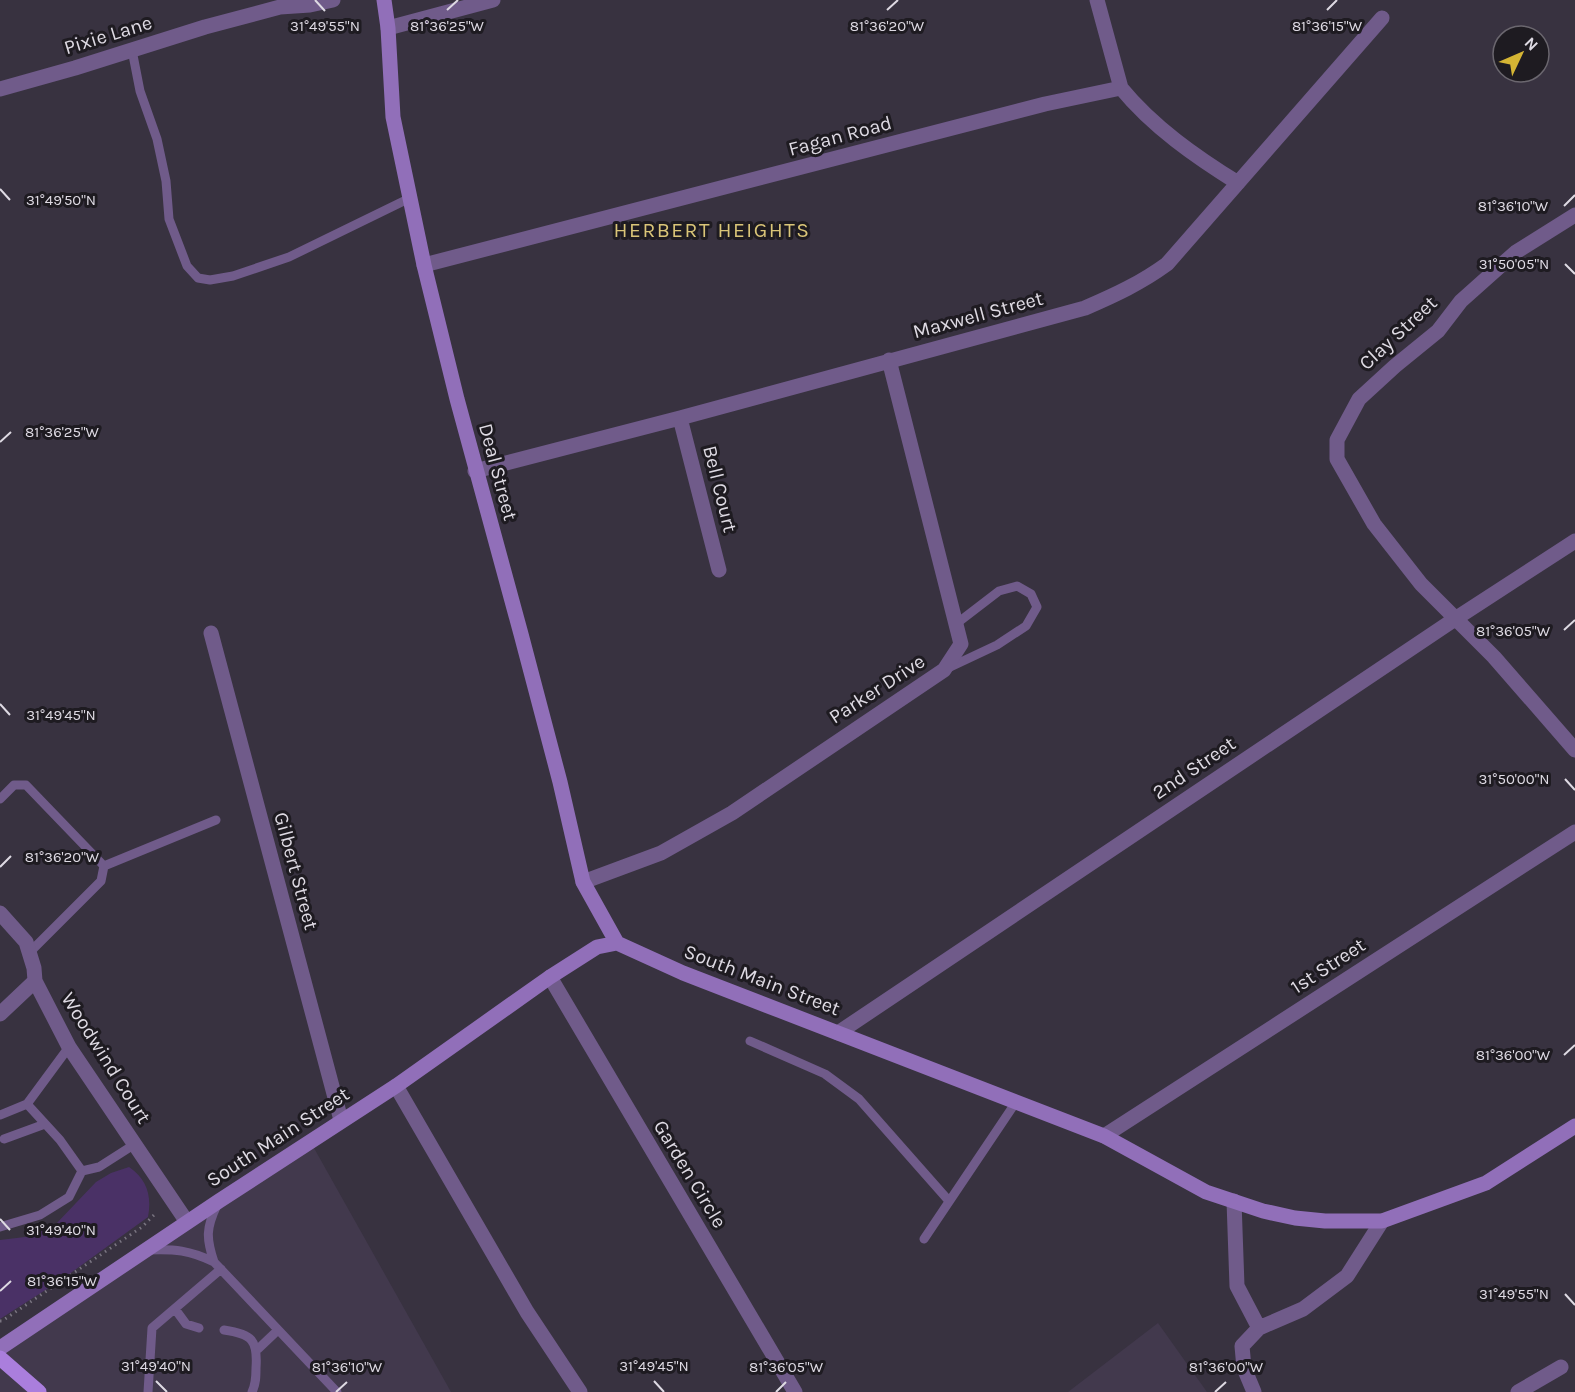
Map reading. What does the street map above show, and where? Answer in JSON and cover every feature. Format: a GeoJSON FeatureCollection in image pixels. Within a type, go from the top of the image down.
{"type":"FeatureCollection","features":[{"type":"Feature","properties":{"kind":"main road"},"geometry":{"type":"LineString","coordinates":[[0,1358],[39,1392]]}},
{"type":"Feature","properties":{"kind":"street","name":"Pixie Lane"},"geometry":{"type":"LineString","coordinates":[[0,89],[205,27],[280,8],[333,0]]}},
{"type":"Feature","properties":{"kind":"street","name":"Deal Street"},"geometry":{"type":"LineString","coordinates":[[384,0],[388,28],[393,117],[424,265],[475,471],[560,782],[583,882],[617,943]]}},
{"type":"Feature","properties":{"kind":"street"},"geometry":{"type":"LineString","coordinates":[[388,28],[493,0]]}},
{"type":"Feature","properties":{"kind":"street"},"geometry":{"type":"LineString","coordinates":[[1097,0],[1121,88],[1136,107],[1196,157],[1239,183]]}},
{"type":"Feature","properties":{"kind":"street","name":"Maxwell Street"},"geometry":{"type":"LineString","coordinates":[[475,471],[1085,308],[1128,289],[1146,280],[1167,264],[1383,18]]}},
{"type":"Feature","properties":{"kind":"street","name":"Fagan Road"},"geometry":{"type":"LineString","coordinates":[[424,265],[1046,104],[1121,88]]}},
{"type":"Feature","properties":{"kind":"street","name":"Clay Street"},"geometry":{"type":"LineString","coordinates":[[1455,619],[1420,584],[1374,524],[1337,459],[1337,440],[1359,399],[1438,331],[1461,301],[1516,252],[1575,215]]}},
{"type":"Feature","properties":{"kind":"street","name":"Parker Drive"},"geometry":{"type":"LineString","coordinates":[[583,882],[661,853],[732,813],[944,670],[962,644],[889,360]]}},
{"type":"Feature","properties":{"kind":"street","name":"Bell Court"},"geometry":{"type":"LineString","coordinates":[[680,418],[719,570]]}},
{"type":"Feature","properties":{"kind":"street","name":"2nd Street"},"geometry":{"type":"LineString","coordinates":[[838,1033],[1575,541]]}},
{"type":"Feature","properties":{"kind":"street"},"geometry":{"type":"LineString","coordinates":[[1455,619],[1494,657],[1575,750]]}},
{"type":"Feature","properties":{"kind":"street","name":"Gilbert Street"},"geometry":{"type":"LineString","coordinates":[[211,633],[341,1120]]}},
{"type":"Feature","properties":{"kind":"street","name":"1st Street"},"geometry":{"type":"LineString","coordinates":[[1104,1136],[1575,832]]}},
{"type":"Feature","properties":{"kind":"street","name":"Woodwind Court"},"geometry":{"type":"LineString","coordinates":[[0,913],[26,942],[35,981],[69,1047],[187,1222]]}},
{"type":"Feature","properties":{"kind":"street","name":"South Main Street"},"geometry":{"type":"LineString","coordinates":[[0,1348],[341,1120],[396,1086],[550,977],[597,947],[617,943],[683,973],[1104,1136],[1206,1192],[1263,1211],[1294,1218],[1325,1221],[1382,1221],[1486,1183],[1575,1126]]}},
{"type":"Feature","properties":{"kind":"street","name":"Garden Circle"},"geometry":{"type":"LineString","coordinates":[[550,977],[795,1392]]}},
{"type":"Feature","properties":{"kind":"street"},"geometry":{"type":"LineString","coordinates":[[0,1014],[35,981]]}},
{"type":"Feature","properties":{"kind":"street"},"geometry":{"type":"LineString","coordinates":[[396,1086],[527,1312],[580,1392]]}},
{"type":"Feature","properties":{"kind":"street"},"geometry":{"type":"LineString","coordinates":[[1234,1201],[1238,1286],[1260,1328]]}},
{"type":"Feature","properties":{"kind":"street"},"geometry":{"type":"LineString","coordinates":[[1254,1392],[1244,1368],[1242,1346],[1260,1328],[1303,1309],[1347,1276],[1382,1221]]}},
{"type":"Feature","properties":{"kind":"street"},"geometry":{"type":"LineString","coordinates":[[1518,1392],[1562,1367]]}},
{"type":"Feature","properties":{"kind":"lane"},"geometry":{"type":"LineString","coordinates":[[132,50],[140,91],[158,139],[166,181],[169,219],[187,266],[198,278],[210,280],[233,276],[289,257],[410,198]]}},
{"type":"Feature","properties":{"kind":"lane"},"geometry":{"type":"LineString","coordinates":[[944,670],[997,645],[1026,626],[1037,607],[1031,594],[1017,586],[999,591],[956,624]]}},
{"type":"Feature","properties":{"kind":"lane"},"geometry":{"type":"LineString","coordinates":[[0,799],[14,785],[26,785],[104,866]]}},
{"type":"Feature","properties":{"kind":"lane"},"geometry":{"type":"LineString","coordinates":[[104,866],[216,820]]}},
{"type":"Feature","properties":{"kind":"lane"},"geometry":{"type":"LineString","coordinates":[[29,953],[101,881],[104,866]]}},
{"type":"Feature","properties":{"kind":"lane"},"geometry":{"type":"LineString","coordinates":[[750,1041],[825,1074],[859,1099],[949,1201]]}},
{"type":"Feature","properties":{"kind":"lane"},"geometry":{"type":"LineString","coordinates":[[0,1114],[27,1104],[69,1047]]}},
{"type":"Feature","properties":{"kind":"lane"},"geometry":{"type":"LineString","coordinates":[[924,1239],[1016,1102]]}},
{"type":"Feature","properties":{"kind":"lane"},"geometry":{"type":"LineString","coordinates":[[27,1104],[60,1140],[82,1171]]}},
{"type":"Feature","properties":{"kind":"lane"},"geometry":{"type":"LineString","coordinates":[[4,1139],[45,1124]]}},
{"type":"Feature","properties":{"kind":"lane"},"geometry":{"type":"LineString","coordinates":[[82,1171],[99,1167],[135,1144]]}},
{"type":"Feature","properties":{"kind":"lane"},"geometry":{"type":"LineString","coordinates":[[0,1227],[40,1215],[69,1197],[82,1171]]}},
{"type":"Feature","properties":{"kind":"lane"},"geometry":{"type":"LineString","coordinates":[[218,1266],[208,1245],[207,1233],[219,1201]]}},
{"type":"Feature","properties":{"kind":"lane"},"geometry":{"type":"LineString","coordinates":[[145,1250],[178,1249],[195,1253],[218,1266],[337,1392]]}},
{"type":"Feature","properties":{"kind":"lane"},"geometry":{"type":"LineString","coordinates":[[148,1392],[152,1328],[175,1309],[218,1266]]}},
{"type":"Feature","properties":{"kind":"lane"},"geometry":{"type":"LineString","coordinates":[[175,1309],[186,1324],[199,1328]]}},
{"type":"Feature","properties":{"kind":"lane"},"geometry":{"type":"LineString","coordinates":[[224,1330],[241,1332],[258,1349]]}},
{"type":"Feature","properties":{"kind":"lane"},"geometry":{"type":"LineString","coordinates":[[252,1392],[255,1386],[258,1349],[278,1330]]}},
{"type":"Feature","properties":{"kind":"path"},"geometry":{"type":"LineString","coordinates":[[0,1321],[142,1227],[154,1215]]}},
{"type":"Feature","properties":{"kind":"shaded area"},"geometry":{"type":"Polygon","coordinates":[[[310,1141],[451,1392],[0,1392],[0,1348],[310,1141]]]}},
{"type":"Feature","properties":{"kind":"shaded area"},"geometry":{"type":"Polygon","coordinates":[[[129,1167],[140,1177],[147,1189],[148,1217],[61,1280],[0,1319],[0,1240],[25,1237],[55,1225],[96,1182],[111,1173],[129,1167]]]}},
{"type":"Feature","properties":{"kind":"shaded area"},"geometry":{"type":"Polygon","coordinates":[[[1158,1323],[1207,1392],[1068,1392],[1158,1323]]]}},
{"type":"Feature","properties":{"kind":"district","name":"HERBERT HEIGHTS"},"geometry":{"type":"Point","coordinates":[712,230]}}]}
